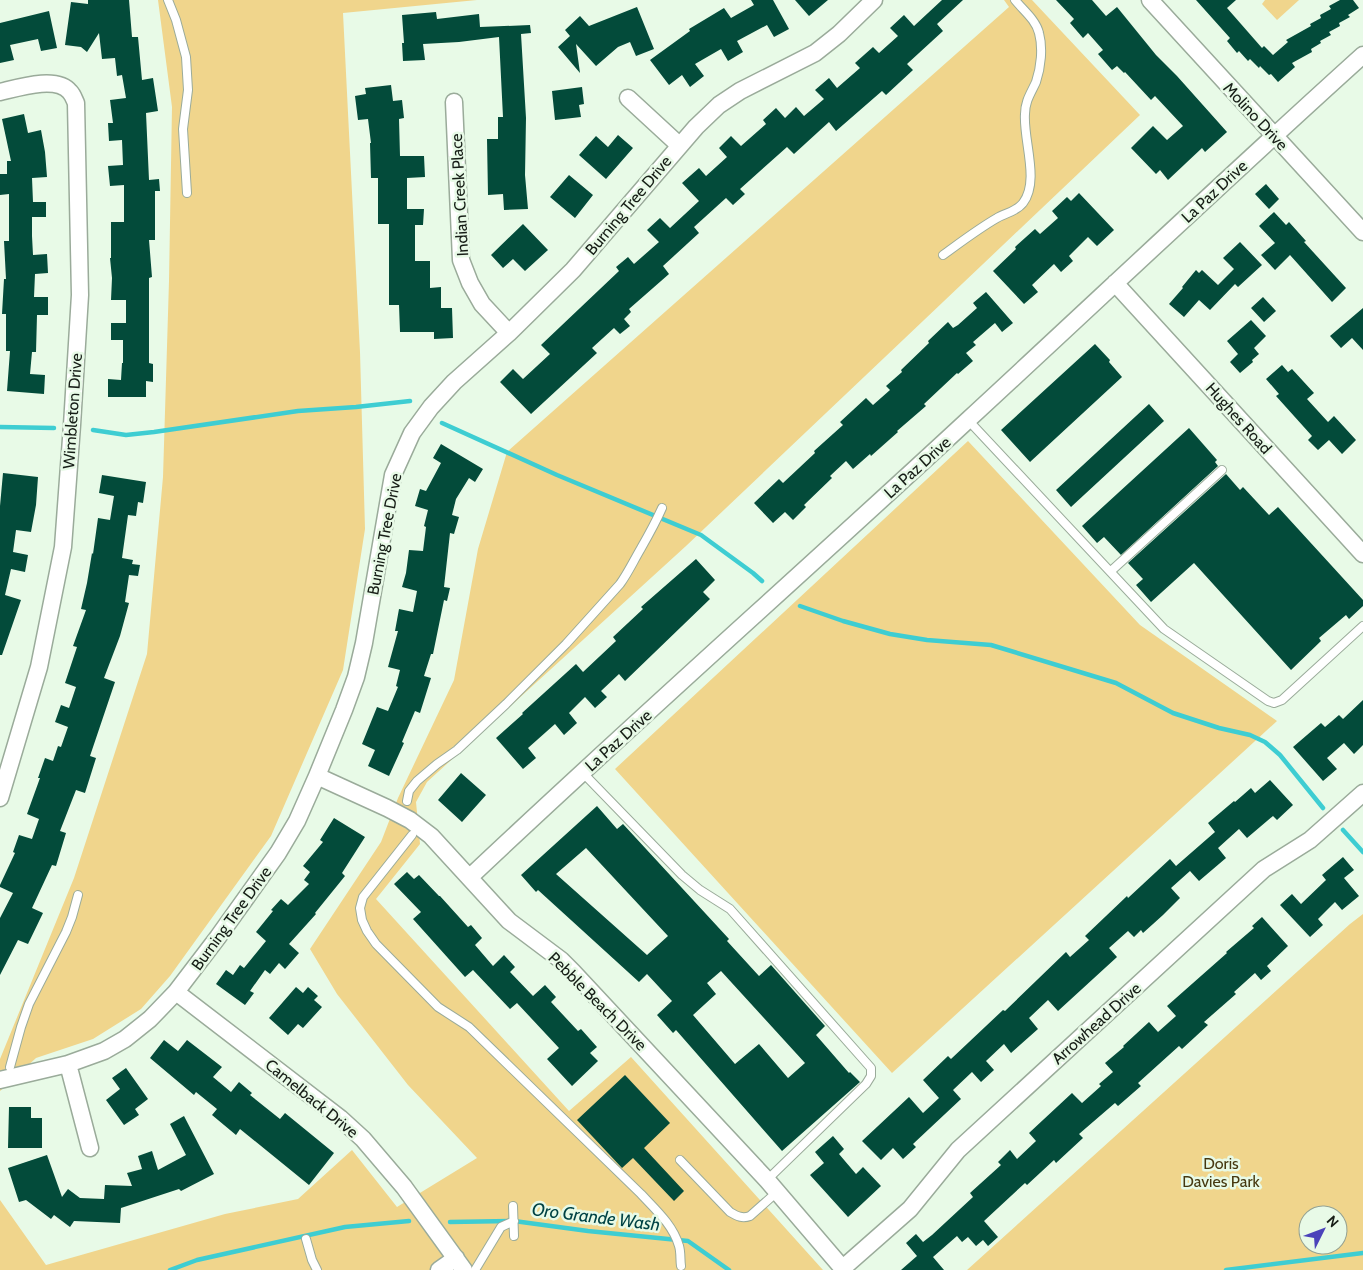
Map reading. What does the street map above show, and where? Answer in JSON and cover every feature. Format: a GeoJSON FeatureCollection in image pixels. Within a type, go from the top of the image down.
{"type":"FeatureCollection","features":[{"type":"Feature","properties":{"kind":"street","name":"Burning Tree Drive"},"geometry":{"type":"LineString","coordinates":[[5,1074],[68,1064],[104,1050],[125,1039],[150,1020],[176,992],[278,853],[297,821],[317,776],[356,677],[364,643],[393,475],[412,434],[431,407],[454,382],[509,333],[574,270],[696,127],[720,105],[740,92],[815,53],[839,34],[874,0]]}},
{"type":"Feature","properties":{"kind":"street","name":"Molino Drive"},"geometry":{"type":"LineString","coordinates":[[1150,0],[1363,232]]}},
{"type":"Feature","properties":{"kind":"street","name":"La Paz Drive"},"geometry":{"type":"LineString","coordinates":[[470,877],[1363,54]]}},
{"type":"Feature","properties":{"kind":"street","name":"Wimbleton Drive"},"geometry":{"type":"LineString","coordinates":[[0,92],[37,84],[58,84],[70,90],[76,102],[80,295],[63,547],[39,667],[0,798]]}},
{"type":"Feature","properties":{"kind":"street"},"geometry":{"type":"LineString","coordinates":[[628,98],[679,146]]}},
{"type":"Feature","properties":{"kind":"street","name":"Indian Creek Place"},"geometry":{"type":"LineString","coordinates":[[454,102],[461,260],[470,283],[482,304],[509,333]]}},
{"type":"Feature","properties":{"kind":"street","name":"Hughes Road"},"geometry":{"type":"LineString","coordinates":[[1115,282],[1363,554]]}},
{"type":"Feature","properties":{"kind":"street","name":"Pebble Beach Drive"},"geometry":{"type":"LineString","coordinates":[[317,776],[410,820],[431,836],[509,921],[561,960],[573,972],[772,1186],[844,1269]]}},
{"type":"Feature","properties":{"kind":"street","name":"Arrowhead Drive"},"geometry":{"type":"LineString","coordinates":[[844,1269],[910,1210],[958,1150],[1242,889],[1264,869],[1310,840],[1363,793]]}},
{"type":"Feature","properties":{"kind":"street","name":"Camelback Drive"},"geometry":{"type":"LineString","coordinates":[[176,992],[340,1118],[363,1139],[404,1186],[460,1264]]}},
{"type":"Feature","properties":{"kind":"street"},"geometry":{"type":"LineString","coordinates":[[68,1064],[90,1148]]}},
{"type":"Feature","properties":{"kind":"street"},"geometry":{"type":"LineString","coordinates":[[439,1270],[460,1264]]}},
{"type":"Feature","properties":{"kind":"lane"},"geometry":{"type":"LineString","coordinates":[[168,0],[176,20],[186,57],[188,90],[183,129],[187,193]]}},
{"type":"Feature","properties":{"kind":"lane"},"geometry":{"type":"LineString","coordinates":[[943,254],[998,217],[1017,209],[1023,203],[1030,187],[1031,177],[1025,112],[1028,97],[1036,82],[1041,61],[1041,40],[1036,25],[1014,0]]}},
{"type":"Feature","properties":{"kind":"lane"},"geometry":{"type":"LineString","coordinates":[[968,420],[1164,629],[1268,702],[1274,703],[1282,700],[1363,626]]}},
{"type":"Feature","properties":{"kind":"lane"},"geometry":{"type":"LineString","coordinates":[[1111,571],[1222,470]]}},
{"type":"Feature","properties":{"kind":"lane"},"geometry":{"type":"LineString","coordinates":[[407,802],[409,792],[417,781],[457,750],[506,704],[566,644],[620,584],[648,539],[662,508]]}},
{"type":"Feature","properties":{"kind":"lane"},"geometry":{"type":"LineString","coordinates":[[582,772],[682,875],[700,890],[730,909],[871,1068],[871,1076],[866,1084],[772,1186],[750,1216],[744,1218],[737,1217],[730,1212],[680,1160]]}},
{"type":"Feature","properties":{"kind":"lane"},"geometry":{"type":"LineString","coordinates":[[412,836],[363,897],[360,908],[362,920],[367,931],[376,944],[438,1007],[469,1027],[664,1218],[673,1230],[679,1247],[681,1266]]}},
{"type":"Feature","properties":{"kind":"lane"},"geometry":{"type":"LineString","coordinates":[[5,1074],[29,1004],[66,932],[78,895]]}},
{"type":"Feature","properties":{"kind":"lane"},"geometry":{"type":"LineString","coordinates":[[513,1206],[514,1236]]}},
{"type":"Feature","properties":{"kind":"lane"},"geometry":{"type":"LineString","coordinates":[[475,1270],[501,1227],[514,1221]]}},
{"type":"Feature","properties":{"kind":"lane"},"geometry":{"type":"LineString","coordinates":[[306,1239],[317,1270]]}},
{"type":"Feature","properties":{"kind":"green space"},"geometry":{"type":"Polygon","coordinates":[[[158,0],[477,0],[343,13],[360,352],[365,529],[343,670],[271,836],[170,976],[141,1009],[93,1039],[36,1058],[0,1091],[0,1059],[74,878],[147,654],[163,477],[172,107],[158,0]]]}},
{"type":"Feature","properties":{"kind":"green space"},"geometry":{"type":"Polygon","coordinates":[[[1004,0],[1032,0],[1140,115],[686,546],[427,782],[416,802],[420,844],[376,899],[569,1111],[631,1057],[823,1270],[0,1270],[0,1200],[46,1265],[225,1214],[298,1199],[352,1150],[397,1207],[477,1158],[408,1085],[337,994],[310,949],[381,842],[398,798],[454,680],[478,549],[507,452],[1009,7],[1004,0]]]}},
{"type":"Feature","properties":{"kind":"green space"},"geometry":{"type":"Polygon","coordinates":[[[1265,0],[1299,0],[1277,20],[1262,4],[1265,0]]]}},
{"type":"Feature","properties":{"kind":"green space"},"geometry":{"type":"Polygon","coordinates":[[[968,441],[1140,625],[1277,721],[892,1073],[615,769],[968,441]]]}},
{"type":"Feature","properties":{"kind":"green space","name":"Doris Davies Park"},"geometry":{"type":"Polygon","coordinates":[[[1363,914],[1363,1270],[967,1270],[1350,924],[1363,914]]]}},
{"type":"Feature","properties":{"kind":"building"},"geometry":{"type":"Polygon","coordinates":[[[88,0],[129,0],[132,37],[138,37],[142,80],[153,78],[158,111],[146,113],[149,180],[159,179],[160,191],[155,191],[155,240],[149,240],[152,277],[149,278],[149,363],[153,364],[153,382],[146,381],[146,397],[108,397],[108,379],[121,380],[123,363],[123,340],[111,340],[111,323],[126,323],[126,300],[111,300],[111,222],[124,222],[124,185],[110,186],[108,166],[123,165],[122,140],[109,141],[108,123],[113,123],[110,100],[126,98],[122,75],[117,76],[115,58],[102,59],[99,33],[87,52],[81,47],[65,45],[71,2],[88,4],[88,0]]]}},
{"type":"Feature","properties":{"kind":"building"},"geometry":{"type":"Polygon","coordinates":[[[751,0],[773,0],[789,29],[774,37],[767,25],[737,41],[743,52],[728,61],[721,49],[695,64],[704,76],[690,87],[682,75],[669,85],[650,60],[690,31],[689,29],[724,8],[731,18],[754,5],[751,0]]]}},
{"type":"Feature","properties":{"kind":"building"},"geometry":{"type":"Polygon","coordinates":[[[795,0],[828,0],[809,16],[795,0]]]}},
{"type":"Feature","properties":{"kind":"building"},"geometry":{"type":"Polygon","coordinates":[[[942,0],[963,0],[937,24],[943,31],[907,64],[913,70],[886,95],[882,91],[836,131],[829,122],[794,154],[787,147],[740,189],[745,194],[733,205],[726,198],[694,227],[699,233],[663,266],[669,274],[629,309],[631,312],[624,319],[630,326],[620,334],[614,328],[592,348],[597,353],[531,414],[500,382],[513,369],[523,379],[550,354],[541,345],[619,271],[616,267],[628,257],[634,264],[659,242],[647,230],[660,218],[670,228],[699,201],[682,183],[699,168],[706,176],[727,157],[719,148],[731,136],[741,146],[766,124],[763,120],[776,108],[785,118],[796,107],[804,116],[824,99],[815,90],[829,78],[837,88],[860,68],[855,63],[873,47],[879,53],[898,36],[890,28],[904,15],[914,26],[942,0]]]}},
{"type":"Feature","properties":{"kind":"building"},"geometry":{"type":"Polygon","coordinates":[[[1056,0],[1092,0],[1106,16],[1117,7],[1156,55],[1227,132],[1205,152],[1202,148],[1168,180],[1160,170],[1156,174],[1131,148],[1153,126],[1167,140],[1183,126],[1155,96],[1151,100],[1125,72],[1117,66],[1112,70],[1098,54],[1103,50],[1088,33],[1083,38],[1070,23],[1074,19],[1056,0]]]}},
{"type":"Feature","properties":{"kind":"building"},"geometry":{"type":"Polygon","coordinates":[[[1196,0],[1236,0],[1227,8],[1262,48],[1264,46],[1273,55],[1288,42],[1286,40],[1321,18],[1320,15],[1331,9],[1329,6],[1340,0],[1353,0],[1359,8],[1348,15],[1350,17],[1339,23],[1340,26],[1329,32],[1331,35],[1311,49],[1312,52],[1292,63],[1295,67],[1278,82],[1271,74],[1269,75],[1260,66],[1259,68],[1250,59],[1248,61],[1239,51],[1237,53],[1227,41],[1230,38],[1196,0]]]}},
{"type":"Feature","properties":{"kind":"building"},"geometry":{"type":"Polygon","coordinates":[[[637,7],[654,49],[636,56],[630,42],[618,47],[596,66],[576,44],[580,73],[558,47],[570,36],[565,30],[580,16],[589,26],[637,7]]]}},
{"type":"Feature","properties":{"kind":"building"},"geometry":{"type":"Polygon","coordinates":[[[49,11],[57,48],[41,51],[38,39],[10,45],[14,60],[0,63],[0,23],[49,11]]]}},
{"type":"Feature","properties":{"kind":"building"},"geometry":{"type":"Polygon","coordinates":[[[436,12],[437,19],[479,14],[480,27],[530,25],[531,33],[521,34],[526,118],[525,175],[528,209],[504,210],[503,194],[488,195],[487,139],[498,139],[498,117],[503,117],[499,37],[423,44],[425,60],[403,61],[402,15],[436,12]]]}},
{"type":"Feature","properties":{"kind":"building"},"geometry":{"type":"Polygon","coordinates":[[[391,85],[393,101],[402,100],[404,118],[399,119],[400,156],[424,156],[425,177],[407,178],[407,209],[424,209],[423,225],[415,225],[415,261],[430,261],[430,288],[441,287],[441,308],[452,308],[453,338],[434,339],[434,332],[400,332],[399,305],[389,305],[389,224],[378,224],[378,178],[371,178],[371,143],[368,119],[358,120],[355,96],[366,94],[365,88],[391,85]]]}},
{"type":"Feature","properties":{"kind":"building"},"geometry":{"type":"Polygon","coordinates":[[[582,87],[584,104],[579,105],[581,117],[555,120],[552,91],[582,87]]]}},
{"type":"Feature","properties":{"kind":"building"},"geometry":{"type":"Polygon","coordinates":[[[24,114],[28,133],[41,130],[47,177],[32,178],[33,202],[46,202],[46,217],[32,217],[33,255],[47,254],[48,273],[35,274],[34,297],[48,297],[48,315],[37,315],[36,352],[32,352],[30,374],[45,375],[44,394],[7,391],[10,351],[6,351],[6,314],[2,314],[4,279],[6,279],[4,241],[9,241],[9,194],[0,195],[0,174],[7,174],[7,161],[11,161],[2,119],[24,114]]]}},
{"type":"Feature","properties":{"kind":"building"},"geometry":{"type":"Polygon","coordinates":[[[618,135],[633,148],[606,179],[579,155],[596,136],[608,147],[618,135]]]}},
{"type":"Feature","properties":{"kind":"building"},"geometry":{"type":"Polygon","coordinates":[[[569,175],[593,195],[575,218],[550,197],[569,175]]]}},
{"type":"Feature","properties":{"kind":"building"},"geometry":{"type":"Polygon","coordinates":[[[1266,184],[1279,199],[1269,209],[1255,194],[1266,184]]]}},
{"type":"Feature","properties":{"kind":"building"},"geometry":{"type":"Polygon","coordinates":[[[1079,193],[1114,230],[1097,246],[1088,237],[1069,256],[1073,261],[1061,272],[1054,264],[1032,285],[1038,292],[1024,304],[993,271],[1035,229],[1040,234],[1058,218],[1052,211],[1067,197],[1071,201],[1079,193]]]}},
{"type":"Feature","properties":{"kind":"building"},"geometry":{"type":"Polygon","coordinates":[[[1274,212],[1286,225],[1289,222],[1306,241],[1304,242],[1346,288],[1332,302],[1290,255],[1275,270],[1261,255],[1275,243],[1259,226],[1274,212]]]}},
{"type":"Feature","properties":{"kind":"building"},"geometry":{"type":"Polygon","coordinates":[[[523,224],[548,250],[525,271],[513,259],[503,268],[491,255],[523,224]]]}},
{"type":"Feature","properties":{"kind":"building"},"geometry":{"type":"Polygon","coordinates":[[[1240,242],[1262,265],[1238,287],[1235,284],[1210,310],[1199,300],[1184,317],[1169,304],[1196,270],[1199,273],[1202,270],[1218,285],[1234,269],[1223,258],[1240,242]]]}},
{"type":"Feature","properties":{"kind":"building"},"geometry":{"type":"Polygon","coordinates":[[[986,292],[1013,323],[1002,332],[995,323],[973,342],[976,345],[966,353],[973,361],[957,373],[924,404],[926,406],[898,432],[853,469],[846,461],[830,476],[832,478],[804,505],[806,507],[793,520],[785,512],[773,523],[754,503],[779,479],[783,483],[815,453],[814,451],[843,425],[840,422],[866,398],[873,405],[890,390],[886,386],[902,372],[901,370],[929,343],[928,341],[948,322],[953,328],[958,325],[977,308],[973,303],[986,292]]]}},
{"type":"Feature","properties":{"kind":"building"},"geometry":{"type":"Polygon","coordinates":[[[1263,297],[1276,311],[1264,322],[1251,308],[1263,297]]]}},
{"type":"Feature","properties":{"kind":"building"},"geometry":{"type":"Polygon","coordinates":[[[1363,308],[1363,350],[1352,338],[1341,348],[1330,336],[1363,308]]]}},
{"type":"Feature","properties":{"kind":"building"},"geometry":{"type":"Polygon","coordinates":[[[1251,320],[1266,336],[1254,348],[1259,354],[1240,373],[1230,362],[1238,354],[1227,341],[1251,320]]]}},
{"type":"Feature","properties":{"kind":"building"},"geometry":{"type":"Polygon","coordinates":[[[1095,344],[1122,377],[1030,462],[1001,430],[1095,344]]]}},
{"type":"Feature","properties":{"kind":"building"},"geometry":{"type":"Polygon","coordinates":[[[1282,365],[1288,372],[1292,369],[1314,393],[1307,399],[1328,422],[1334,416],[1356,440],[1342,454],[1329,440],[1318,450],[1308,440],[1312,436],[1276,396],[1279,394],[1266,379],[1282,365]]]}},
{"type":"Feature","properties":{"kind":"building"},"geometry":{"type":"Polygon","coordinates":[[[1149,404],[1164,421],[1071,507],[1056,490],[1149,404]]]}},
{"type":"Feature","properties":{"kind":"building"},"geometry":{"type":"Polygon","coordinates":[[[1189,428],[1217,460],[1215,462],[1218,466],[1121,555],[1104,537],[1097,543],[1082,526],[1189,428]]]}},
{"type":"Feature","properties":{"kind":"building"},"geometry":{"type":"Polygon","coordinates":[[[441,444],[483,469],[475,482],[469,478],[456,499],[452,515],[459,517],[454,534],[450,533],[444,587],[450,588],[447,601],[444,600],[433,654],[431,654],[424,676],[431,678],[420,713],[415,711],[402,742],[404,743],[389,776],[368,766],[375,750],[362,744],[377,707],[388,711],[398,687],[396,686],[400,670],[388,667],[398,631],[395,631],[399,609],[413,612],[417,591],[402,587],[409,550],[423,551],[426,527],[424,526],[428,510],[415,506],[420,489],[426,491],[441,463],[433,458],[441,444]]]}},
{"type":"Feature","properties":{"kind":"building"},"geometry":{"type":"Polygon","coordinates":[[[3,473],[38,477],[36,505],[31,532],[16,530],[13,552],[28,555],[25,572],[11,569],[5,595],[21,600],[2,655],[0,655],[0,506],[3,473]]]}},
{"type":"Feature","properties":{"kind":"building"},"geometry":{"type":"Polygon","coordinates":[[[1226,474],[1240,490],[1243,487],[1269,515],[1278,507],[1363,600],[1363,606],[1349,619],[1346,615],[1319,638],[1321,641],[1291,670],[1194,563],[1151,602],[1136,585],[1143,579],[1128,563],[1226,474]]]}},
{"type":"Feature","properties":{"kind":"building"},"geometry":{"type":"Polygon","coordinates":[[[102,475],[146,482],[143,503],[138,502],[136,516],[128,515],[122,558],[133,560],[132,564],[140,565],[138,576],[129,575],[125,602],[129,603],[120,636],[104,678],[115,682],[90,756],[96,758],[85,793],[76,790],[60,831],[66,833],[56,866],[52,865],[32,908],[43,913],[28,944],[18,940],[0,975],[0,918],[13,893],[0,887],[0,885],[15,853],[13,852],[19,835],[32,839],[39,819],[27,814],[40,778],[38,778],[45,758],[53,761],[58,746],[61,747],[68,727],[55,722],[61,705],[69,708],[76,687],[65,683],[77,647],[73,646],[86,610],[81,609],[93,554],[98,518],[110,520],[114,496],[99,493],[102,475]]]}},
{"type":"Feature","properties":{"kind":"building"},"geometry":{"type":"Polygon","coordinates":[[[696,559],[715,580],[703,592],[710,599],[625,681],[619,674],[601,691],[607,697],[595,708],[585,697],[569,713],[577,723],[564,735],[555,724],[528,748],[536,758],[523,769],[496,738],[576,664],[583,672],[616,641],[613,637],[643,609],[641,607],[696,559]]]}},
{"type":"Feature","properties":{"kind":"building"},"geometry":{"type":"Polygon","coordinates":[[[1363,700],[1363,745],[1354,754],[1344,743],[1327,758],[1337,769],[1323,781],[1293,747],[1321,723],[1325,727],[1339,715],[1343,719],[1363,700]]]}},
{"type":"Feature","properties":{"kind":"building"},"geometry":{"type":"Polygon","coordinates":[[[461,773],[486,795],[462,822],[438,800],[461,773]]]}},
{"type":"Feature","properties":{"kind":"building"},"geometry":{"type":"Polygon","coordinates":[[[1270,780],[1293,805],[1277,820],[1273,816],[1247,838],[1239,829],[1218,848],[1226,858],[1199,881],[1190,871],[1171,888],[1180,898],[1143,933],[1141,930],[1134,937],[1128,931],[1109,948],[1117,957],[1058,1011],[1048,1000],[1029,1018],[1038,1029],[1011,1053],[1004,1044],[986,1061],[994,1070],[981,1082],[972,1072],[953,1090],[961,1099],[913,1144],[916,1147],[903,1159],[893,1148],[881,1160],[862,1141],[909,1097],[923,1113],[939,1098],[923,1080],[948,1056],[951,1059],[1003,1010],[1005,1011],[1066,952],[1070,957],[1089,940],[1085,936],[1170,859],[1176,866],[1215,832],[1208,823],[1251,788],[1255,793],[1270,780]]]}},
{"type":"Feature","properties":{"kind":"building"},"geometry":{"type":"Polygon","coordinates":[[[597,806],[617,829],[623,824],[729,939],[727,941],[759,976],[771,965],[825,1026],[816,1035],[849,1073],[860,1082],[782,1151],[676,1030],[673,1033],[657,1015],[672,1001],[647,974],[639,982],[538,890],[536,892],[521,875],[597,806]],[[586,848],[556,874],[647,955],[668,936],[586,848]],[[721,971],[707,983],[716,994],[693,1015],[735,1064],[759,1044],[788,1078],[805,1063],[721,971]]]}},
{"type":"Feature","properties":{"kind":"building"},"geometry":{"type":"Polygon","coordinates":[[[334,818],[365,837],[342,873],[345,876],[316,914],[289,944],[299,953],[285,969],[279,963],[270,974],[265,970],[250,991],[254,993],[245,1005],[216,984],[226,970],[233,975],[240,965],[244,968],[266,941],[256,932],[281,899],[288,905],[309,884],[304,880],[310,872],[303,866],[323,842],[320,840],[334,818]]]}},
{"type":"Feature","properties":{"kind":"building"},"geometry":{"type":"Polygon","coordinates":[[[1343,857],[1354,870],[1344,878],[1359,896],[1342,910],[1335,902],[1318,919],[1323,925],[1310,937],[1280,905],[1292,894],[1301,904],[1326,880],[1322,875],[1343,857]]]}},
{"type":"Feature","properties":{"kind":"building"},"geometry":{"type":"Polygon","coordinates":[[[407,872],[414,879],[419,875],[468,927],[471,925],[482,938],[475,945],[493,966],[504,955],[515,967],[510,972],[533,996],[545,985],[556,997],[551,1002],[578,1031],[581,1029],[597,1047],[590,1053],[598,1061],[572,1086],[547,1059],[559,1048],[517,1003],[510,1009],[473,970],[465,977],[413,919],[421,912],[394,884],[407,872]]]}},
{"type":"Feature","properties":{"kind":"building"},"geometry":{"type":"Polygon","coordinates":[[[1262,917],[1288,946],[1267,966],[1271,971],[1261,980],[1255,973],[1234,992],[1236,994],[1204,1022],[1208,1025],[1182,1049],[1179,1046],[1138,1083],[1141,1086],[1118,1106],[1115,1103],[1079,1134],[1083,1138],[1056,1163],[1054,1160],[1027,1185],[1025,1183],[984,1221],[998,1237],[988,1246],[983,1240],[976,1246],[968,1237],[962,1242],[957,1236],[933,1257],[944,1270],[901,1270],[917,1256],[906,1243],[916,1234],[923,1242],[932,1235],[973,1197],[970,1193],[1001,1165],[998,1162],[1010,1150],[1017,1159],[1036,1141],[1029,1133],[1072,1093],[1082,1103],[1101,1086],[1099,1084],[1113,1072],[1105,1063],[1149,1022],[1158,1032],[1176,1016],[1167,1006],[1254,928],[1252,926],[1262,917]]]}},
{"type":"Feature","properties":{"kind":"building"},"geometry":{"type":"Polygon","coordinates":[[[296,987],[303,993],[308,987],[318,996],[314,1000],[322,1007],[303,1028],[298,1024],[288,1035],[269,1018],[296,987]]]}},
{"type":"Feature","properties":{"kind":"building"},"geometry":{"type":"Polygon","coordinates":[[[164,1040],[178,1051],[187,1040],[222,1067],[213,1077],[231,1092],[239,1082],[252,1093],[250,1095],[280,1119],[285,1113],[334,1153],[309,1185],[240,1129],[236,1135],[212,1115],[217,1109],[196,1092],[194,1095],[150,1058],[164,1040]]]}},
{"type":"Feature","properties":{"kind":"building"},"geometry":{"type":"Polygon","coordinates":[[[126,1068],[148,1099],[135,1109],[139,1115],[124,1125],[106,1100],[120,1089],[112,1078],[126,1068]]]}},
{"type":"Feature","properties":{"kind":"building"},"geometry":{"type":"Polygon","coordinates":[[[625,1075],[670,1123],[644,1148],[684,1191],[674,1201],[633,1158],[622,1168],[577,1120],[625,1075]]]}},
{"type":"Feature","properties":{"kind":"building"},"geometry":{"type":"Polygon","coordinates":[[[9,1107],[31,1107],[31,1118],[42,1118],[42,1148],[8,1148],[9,1107]]]}},
{"type":"Feature","properties":{"kind":"building"},"geometry":{"type":"Polygon","coordinates":[[[184,1116],[214,1174],[181,1191],[179,1189],[121,1208],[120,1223],[74,1221],[70,1227],[54,1215],[51,1219],[26,1200],[19,1202],[8,1168],[47,1155],[62,1197],[68,1189],[80,1198],[104,1199],[105,1185],[132,1186],[127,1173],[142,1169],[138,1156],[152,1151],[158,1170],[186,1155],[170,1124],[184,1116]]]}},
{"type":"Feature","properties":{"kind":"building"},"geometry":{"type":"Polygon","coordinates":[[[833,1136],[844,1149],[839,1154],[856,1174],[863,1167],[881,1186],[848,1217],[810,1175],[824,1163],[815,1152],[833,1136]]]}},
{"type":"Feature","properties":{"kind":"waterway"},"geometry":{"type":"LineString","coordinates":[[93,430],[126,435],[298,411],[410,401]]}},
{"type":"Feature","properties":{"kind":"waterway"},"geometry":{"type":"LineString","coordinates":[[442,423],[557,475],[701,535],[762,581]]}},
{"type":"Feature","properties":{"kind":"waterway"},"geometry":{"type":"LineString","coordinates":[[0,427],[54,428]]}},
{"type":"Feature","properties":{"kind":"waterway"},"geometry":{"type":"LineString","coordinates":[[800,606],[843,621],[890,634],[927,640],[991,645],[1116,683],[1173,713],[1219,728],[1250,735],[1265,742],[1280,755],[1323,808]]}},
{"type":"Feature","properties":{"kind":"waterway"},"geometry":{"type":"LineString","coordinates":[[1343,830],[1363,852]]}},
{"type":"Feature","properties":{"kind":"waterway","name":"Oro Grande Wash"},"geometry":{"type":"LineString","coordinates":[[170,1270],[197,1260],[345,1227],[409,1221]]}},
{"type":"Feature","properties":{"kind":"waterway","name":"Oro Grande Wash"},"geometry":{"type":"LineString","coordinates":[[450,1222],[514,1221],[688,1241],[729,1270]]}},
{"type":"Feature","properties":{"kind":"waterway","name":"Oro Grande Wash"},"geometry":{"type":"LineString","coordinates":[[1226,1270],[1363,1253]]}}]}
